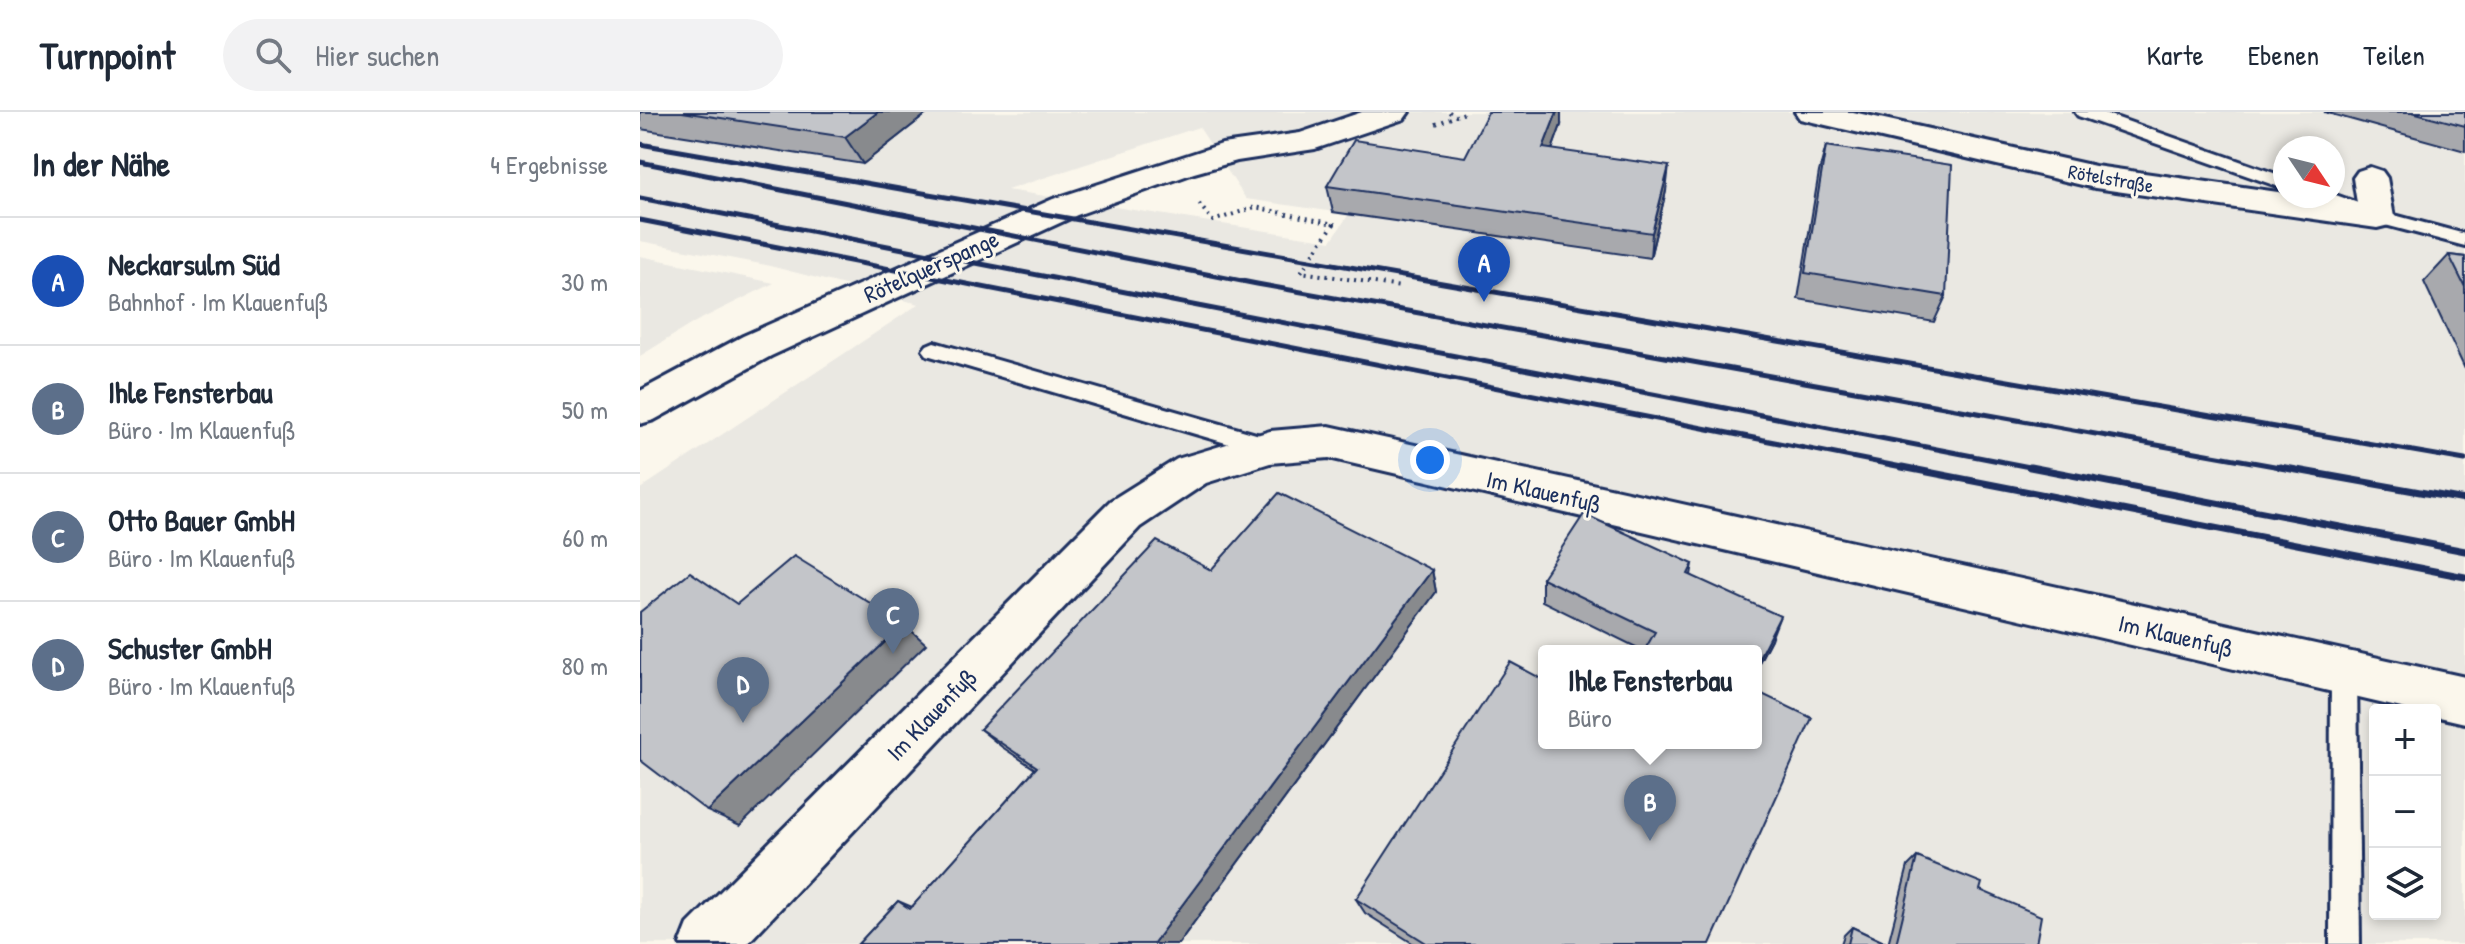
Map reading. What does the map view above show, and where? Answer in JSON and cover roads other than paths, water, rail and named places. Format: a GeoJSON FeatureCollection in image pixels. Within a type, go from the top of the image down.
{"type":"FeatureCollection","features":[{"type":"Feature","properties":{"kind":"street","name":"Rötelquerspange"},"geometry":{"type":"LineString","coordinates":[[640,409],[757,346],[966,249],[1065,207],[1234,151],[1292,120],[1327,112]]}},
{"type":"Feature","properties":{"kind":"street","name":"Rötelquerspange"},"geometry":{"type":"LineString","coordinates":[[1234,151],[1304,142],[1393,112]]}},
{"type":"Feature","properties":{"kind":"street","name":"Rötelstraße"},"geometry":{"type":"LineString","coordinates":[[1811,112],[2095,177],[2377,217]]}},
{"type":"Feature","properties":{"kind":"street"},"geometry":{"type":"LineString","coordinates":[[2370,178],[2377,217]]}},
{"type":"Feature","properties":{"kind":"street","name":"Im Klauenfuß"},"geometry":{"type":"LineString","coordinates":[[708,944],[1125,514],[1192,471],[1270,447],[1329,442],[2465,700]]}},
{"type":"Feature","properties":{"kind":"lane"},"geometry":{"type":"LineString","coordinates":[[2084,112],[2273,179]]}},
{"type":"Feature","properties":{"kind":"lane"},"geometry":{"type":"LineString","coordinates":[[2345,205],[2377,217],[2465,240]]}},
{"type":"Feature","properties":{"kind":"lane"},"geometry":{"type":"LineString","coordinates":[[934,350],[1270,447]]}},
{"type":"Feature","properties":{"kind":"lane"},"geometry":{"type":"LineString","coordinates":[[2344,673],[2345,944]]}},
{"type":"Feature","properties":{"kind":"railway"},"geometry":{"type":"LineString","coordinates":[[640,144],[2465,460]]}},
{"type":"Feature","properties":{"kind":"railway"},"geometry":{"type":"LineString","coordinates":[[640,162],[1257,284],[2291,469]]}},
{"type":"Feature","properties":{"kind":"railway"},"geometry":{"type":"LineString","coordinates":[[640,198],[2040,469]]}},
{"type":"Feature","properties":{"kind":"railway"},"geometry":{"type":"LineString","coordinates":[[640,220],[1912,469]]}},
{"type":"Feature","properties":{"kind":"railway"},"geometry":{"type":"LineString","coordinates":[[1902,467],[2465,577]]}},
{"type":"Feature","properties":{"kind":"railway"},"geometry":{"type":"LineString","coordinates":[[2030,467],[2465,551]]}},
{"type":"Feature","properties":{"kind":"railway"},"geometry":{"type":"LineString","coordinates":[[2280,467],[2465,500]]}},
{"type":"Feature","properties":{"kind":"place","name":"Neckarsulm Süd"},"geometry":{"type":"Point","coordinates":[1484,302]}},
{"type":"Feature","properties":{"kind":"place","name":"Otto Bauer GmbH"},"geometry":{"type":"Point","coordinates":[893,654]}},
{"type":"Feature","properties":{"kind":"place","name":"Schuster GmbH"},"geometry":{"type":"Point","coordinates":[743,723]}},
{"type":"Feature","properties":{"kind":"place","name":"Ihle Fensterbau"},"geometry":{"type":"Point","coordinates":[1650,841]}}]}
